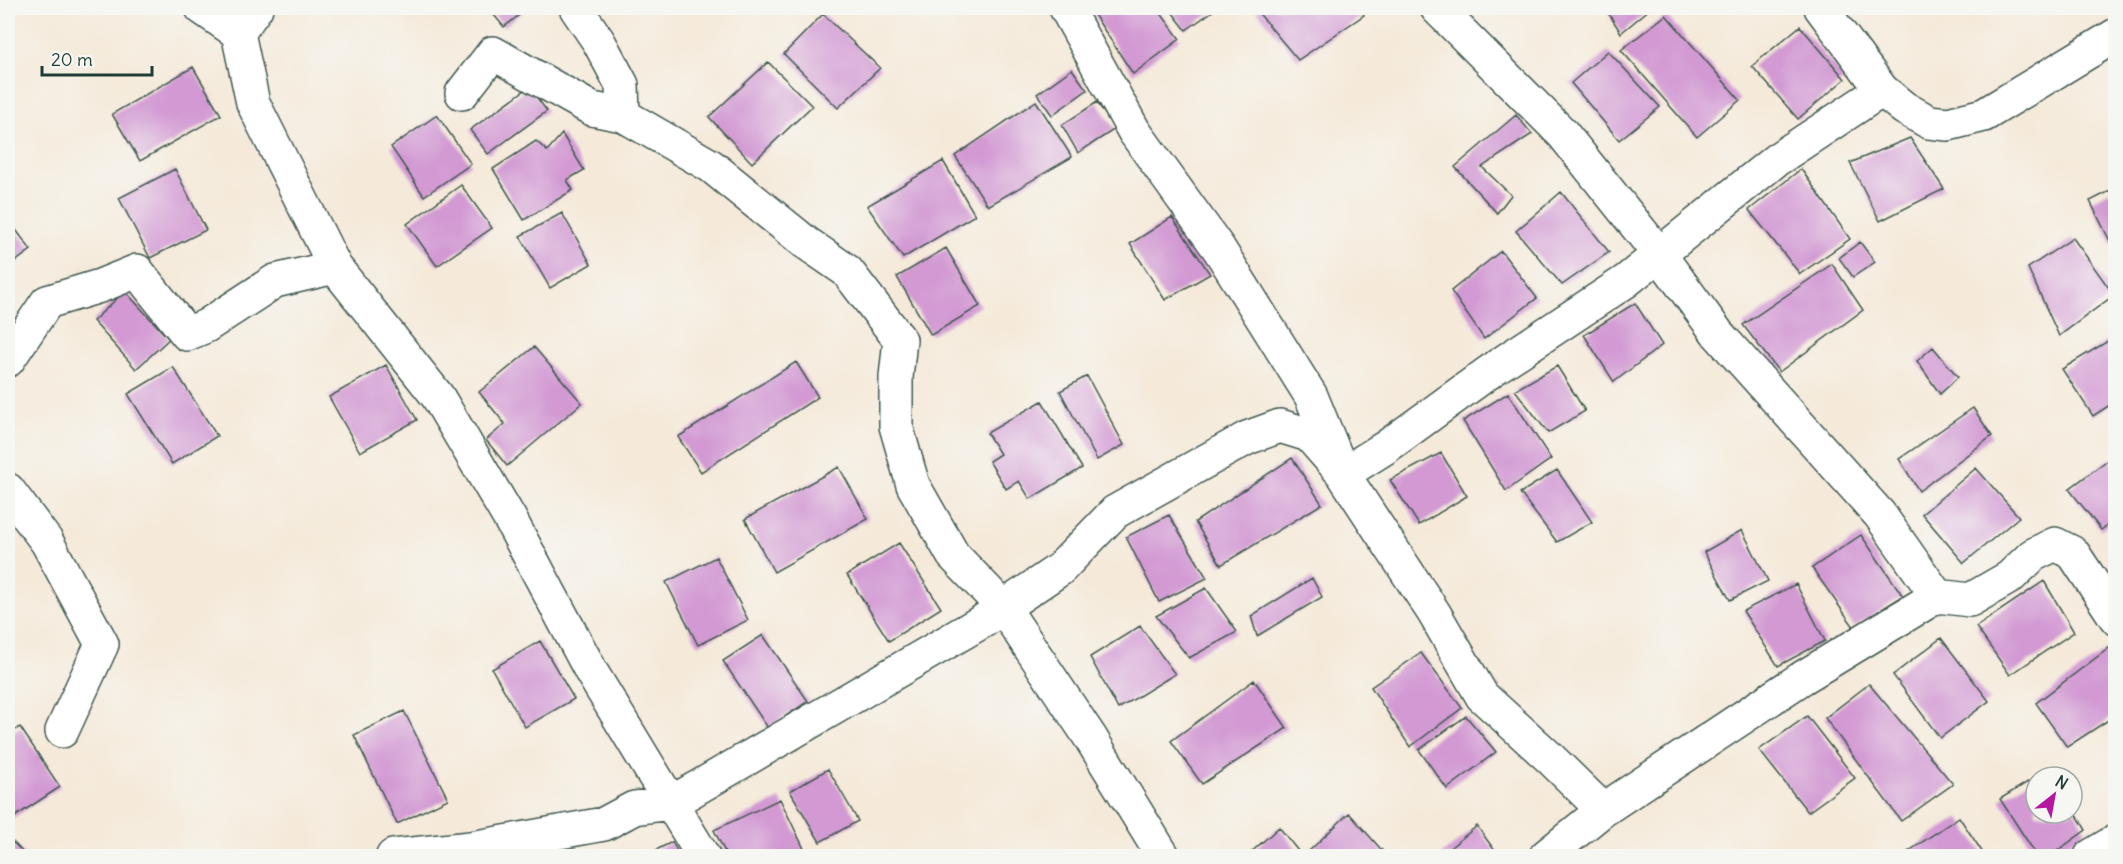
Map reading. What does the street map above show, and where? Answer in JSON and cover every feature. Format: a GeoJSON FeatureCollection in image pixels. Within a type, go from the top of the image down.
{"type":"FeatureCollection","features":[{"type":"Feature","properties":{"kind":"street"},"geometry":{"type":"LineString","coordinates":[[202,8],[247,20],[253,104],[334,267],[438,397],[510,519],[592,673],[703,856]]}},
{"type":"Feature","properties":{"kind":"street"},"geometry":{"type":"LineString","coordinates":[[576,8],[599,42],[622,85],[623,115]]}},
{"type":"Feature","properties":{"kind":"street"},"geometry":{"type":"LineString","coordinates":[[1066,8],[1134,131],[1219,249],[1311,396],[1343,474]]}},
{"type":"Feature","properties":{"kind":"street"},"geometry":{"type":"LineString","coordinates":[[1437,8],[1563,134],[1659,254],[1718,334],[1880,515],[1938,596]]}},
{"type":"Feature","properties":{"kind":"street"},"geometry":{"type":"LineString","coordinates":[[1821,8],[1882,90],[1904,108],[1929,122],[1948,124],[1984,115],[2115,35]]}},
{"type":"Feature","properties":{"kind":"street"},"geometry":{"type":"LineString","coordinates":[[462,93],[493,53],[592,109],[623,115],[711,166],[805,242],[847,271],[900,340],[896,377],[896,426],[913,485],[953,555],[1003,607],[1090,737],[1163,856]]}},
{"type":"Feature","properties":{"kind":"street"},"geometry":{"type":"LineString","coordinates":[[1343,474],[1386,447],[1496,367],[1626,281],[1776,160],[1882,90]]}},
{"type":"Feature","properties":{"kind":"street"},"geometry":{"type":"LineString","coordinates":[[8,360],[47,303],[137,271],[187,334],[206,326],[275,281],[334,267]]}},
{"type":"Feature","properties":{"kind":"street"},"geometry":{"type":"LineString","coordinates":[[393,856],[471,848],[604,824],[634,808],[671,803],[1003,607],[1060,569],[1115,512],[1247,438],[1280,426],[1309,435],[1343,474],[1434,613],[1482,696],[1603,810]]}},
{"type":"Feature","properties":{"kind":"street"},"geometry":{"type":"LineString","coordinates":[[8,490],[47,542],[102,644],[62,731]]}},
{"type":"Feature","properties":{"kind":"street"},"geometry":{"type":"LineString","coordinates":[[1546,856],[1603,810],[1802,678],[1938,596],[1970,600],[2010,577],[2033,555],[2055,544],[2073,553],[2115,618]]}},
{"type":"Feature","properties":{"kind":"street"},"geometry":{"type":"LineString","coordinates":[[2091,856],[2115,842]]}},
{"type":"Feature","properties":{"kind":"building"},"geometry":{"type":"Polygon","coordinates":[[[488,8],[528,8],[504,27],[488,8]]]}},
{"type":"Feature","properties":{"kind":"building"},"geometry":{"type":"Polygon","coordinates":[[[1094,8],[1157,8],[1180,39],[1133,74],[1091,10],[1094,8]]]}},
{"type":"Feature","properties":{"kind":"building"},"geometry":{"type":"Polygon","coordinates":[[[1169,8],[1217,8],[1186,30],[1169,8]]]}},
{"type":"Feature","properties":{"kind":"building"},"geometry":{"type":"Polygon","coordinates":[[[1260,8],[1360,8],[1364,15],[1298,60],[1256,10],[1260,8]]]}},
{"type":"Feature","properties":{"kind":"building"},"geometry":{"type":"Polygon","coordinates":[[[1605,8],[1651,8],[1621,33],[1605,8]]]}},
{"type":"Feature","properties":{"kind":"building"},"geometry":{"type":"Polygon","coordinates":[[[823,14],[880,68],[838,108],[784,54],[823,14]]]}},
{"type":"Feature","properties":{"kind":"building"},"geometry":{"type":"Polygon","coordinates":[[[1666,15],[1740,100],[1697,137],[1621,50],[1666,15]]]}},
{"type":"Feature","properties":{"kind":"building"},"geometry":{"type":"Polygon","coordinates":[[[1800,26],[1845,79],[1798,119],[1752,66],[1800,26]]]}},
{"type":"Feature","properties":{"kind":"building"},"geometry":{"type":"Polygon","coordinates":[[[1608,51],[1660,107],[1619,140],[1571,83],[1608,51]]]}},
{"type":"Feature","properties":{"kind":"building"},"geometry":{"type":"Polygon","coordinates":[[[768,62],[812,106],[752,163],[709,117],[768,62]]]}},
{"type":"Feature","properties":{"kind":"building"},"geometry":{"type":"Polygon","coordinates":[[[193,67],[221,115],[140,161],[112,114],[193,67]]]}},
{"type":"Feature","properties":{"kind":"building"},"geometry":{"type":"Polygon","coordinates":[[[1072,69],[1087,90],[1052,115],[1037,94],[1072,69]]]}},
{"type":"Feature","properties":{"kind":"building"},"geometry":{"type":"Polygon","coordinates":[[[529,87],[547,111],[488,154],[470,130],[529,87]]]}},
{"type":"Feature","properties":{"kind":"building"},"geometry":{"type":"Polygon","coordinates":[[[1036,101],[1072,157],[988,206],[955,156],[1036,101]]]}},
{"type":"Feature","properties":{"kind":"building"},"geometry":{"type":"Polygon","coordinates":[[[1097,102],[1115,129],[1078,153],[1062,125],[1097,102]]]}},
{"type":"Feature","properties":{"kind":"building"},"geometry":{"type":"Polygon","coordinates":[[[437,115],[471,164],[424,196],[391,147],[437,115]]]}},
{"type":"Feature","properties":{"kind":"building"},"geometry":{"type":"Polygon","coordinates":[[[1516,115],[1532,134],[1482,167],[1511,195],[1497,213],[1455,167],[1516,115]]]}},
{"type":"Feature","properties":{"kind":"building"},"geometry":{"type":"Polygon","coordinates":[[[562,134],[584,170],[567,180],[573,190],[524,220],[493,169],[536,141],[547,151],[562,134]]]}},
{"type":"Feature","properties":{"kind":"building"},"geometry":{"type":"Polygon","coordinates":[[[1910,138],[1944,189],[1880,221],[1850,163],[1910,138]]]}},
{"type":"Feature","properties":{"kind":"building"},"geometry":{"type":"Polygon","coordinates":[[[943,161],[975,215],[903,258],[867,206],[943,161]]]}},
{"type":"Feature","properties":{"kind":"building"},"geometry":{"type":"Polygon","coordinates":[[[175,169],[206,230],[150,258],[119,198],[175,169]]]}},
{"type":"Feature","properties":{"kind":"building"},"geometry":{"type":"Polygon","coordinates":[[[1801,169],[1850,239],[1800,274],[1749,210],[1801,169]]]}},
{"type":"Feature","properties":{"kind":"building"},"geometry":{"type":"Polygon","coordinates":[[[461,185],[492,228],[437,266],[407,224],[461,185]]]}},
{"type":"Feature","properties":{"kind":"building"},"geometry":{"type":"Polygon","coordinates":[[[2116,188],[2116,253],[2090,201],[2116,188]]]}},
{"type":"Feature","properties":{"kind":"building"},"geometry":{"type":"Polygon","coordinates":[[[1561,192],[1609,252],[1562,285],[1516,231],[1561,192]]]}},
{"type":"Feature","properties":{"kind":"building"},"geometry":{"type":"Polygon","coordinates":[[[562,213],[591,264],[550,288],[520,236],[562,213]]]}},
{"type":"Feature","properties":{"kind":"building"},"geometry":{"type":"Polygon","coordinates":[[[1172,217],[1210,274],[1165,300],[1130,244],[1172,217]]]}},
{"type":"Feature","properties":{"kind":"building"},"geometry":{"type":"Polygon","coordinates":[[[8,219],[31,250],[8,267],[8,219]]]}},
{"type":"Feature","properties":{"kind":"building"},"geometry":{"type":"Polygon","coordinates":[[[2073,238],[2114,295],[2059,336],[2028,268],[2073,238]]]}},
{"type":"Feature","properties":{"kind":"building"},"geometry":{"type":"Polygon","coordinates":[[[1860,242],[1875,262],[1853,277],[1839,258],[1860,242]]]}},
{"type":"Feature","properties":{"kind":"building"},"geometry":{"type":"Polygon","coordinates":[[[946,248],[980,306],[931,335],[897,277],[946,248]]]}},
{"type":"Feature","properties":{"kind":"building"},"geometry":{"type":"Polygon","coordinates":[[[1501,251],[1537,298],[1484,339],[1451,291],[1501,251]]]}},
{"type":"Feature","properties":{"kind":"building"},"geometry":{"type":"Polygon","coordinates":[[[1832,264],[1863,310],[1779,372],[1743,325],[1832,264]]]}},
{"type":"Feature","properties":{"kind":"building"},"geometry":{"type":"Polygon","coordinates":[[[125,291],[169,339],[136,369],[93,321],[125,291]]]}},
{"type":"Feature","properties":{"kind":"building"},"geometry":{"type":"Polygon","coordinates":[[[1635,303],[1662,345],[1614,382],[1584,335],[1635,303]]]}},
{"type":"Feature","properties":{"kind":"building"},"geometry":{"type":"Polygon","coordinates":[[[2116,336],[2116,401],[2093,416],[2062,369],[2116,336]]]}},
{"type":"Feature","properties":{"kind":"building"},"geometry":{"type":"Polygon","coordinates":[[[534,347],[582,403],[507,466],[486,440],[505,424],[479,392],[534,347]]]}},
{"type":"Feature","properties":{"kind":"building"},"geometry":{"type":"Polygon","coordinates":[[[1933,347],[1958,377],[1940,394],[1917,361],[1933,347]]]}},
{"type":"Feature","properties":{"kind":"building"},"geometry":{"type":"Polygon","coordinates":[[[796,362],[818,397],[701,472],[678,437],[796,362]]]}},
{"type":"Feature","properties":{"kind":"building"},"geometry":{"type":"Polygon","coordinates":[[[386,365],[417,420],[360,452],[329,397],[386,365]]]}},
{"type":"Feature","properties":{"kind":"building"},"geometry":{"type":"Polygon","coordinates":[[[1557,366],[1585,411],[1548,433],[1515,390],[1557,366]]]}},
{"type":"Feature","properties":{"kind":"building"},"geometry":{"type":"Polygon","coordinates":[[[173,367],[217,436],[172,464],[128,394],[173,367]]]}},
{"type":"Feature","properties":{"kind":"building"},"geometry":{"type":"Polygon","coordinates":[[[1087,376],[1124,445],[1097,460],[1060,391],[1087,376]]]}},
{"type":"Feature","properties":{"kind":"building"},"geometry":{"type":"Polygon","coordinates":[[[1508,393],[1551,459],[1506,491],[1463,421],[1508,393]]]}},
{"type":"Feature","properties":{"kind":"building"},"geometry":{"type":"Polygon","coordinates":[[[1042,401],[1082,468],[1030,499],[1019,481],[1006,489],[989,461],[1000,454],[987,433],[1042,401]]]}},
{"type":"Feature","properties":{"kind":"building"},"geometry":{"type":"Polygon","coordinates":[[[1973,408],[1992,436],[1919,491],[1899,459],[1973,408]]]}},
{"type":"Feature","properties":{"kind":"building"},"geometry":{"type":"Polygon","coordinates":[[[1441,453],[1467,496],[1419,525],[1390,480],[1441,453]]]}},
{"type":"Feature","properties":{"kind":"building"},"geometry":{"type":"Polygon","coordinates":[[[1292,458],[1322,504],[1221,565],[1195,522],[1292,458]]]}},
{"type":"Feature","properties":{"kind":"building"},"geometry":{"type":"Polygon","coordinates":[[[2109,459],[2116,468],[2116,519],[2101,530],[2069,489],[2109,459]]]}},
{"type":"Feature","properties":{"kind":"building"},"geometry":{"type":"Polygon","coordinates":[[[839,467],[868,519],[774,572],[745,519],[839,467]]]}},
{"type":"Feature","properties":{"kind":"building"},"geometry":{"type":"Polygon","coordinates":[[[1976,468],[2019,517],[1964,563],[1922,514],[1976,468]]]}},
{"type":"Feature","properties":{"kind":"building"},"geometry":{"type":"Polygon","coordinates":[[[1557,470],[1592,522],[1557,542],[1520,493],[1557,470]]]}},
{"type":"Feature","properties":{"kind":"building"},"geometry":{"type":"Polygon","coordinates":[[[1169,515],[1207,578],[1159,602],[1126,537],[1169,515]]]}},
{"type":"Feature","properties":{"kind":"building"},"geometry":{"type":"Polygon","coordinates":[[[1742,530],[1768,581],[1730,600],[1704,552],[1742,530]]]}},
{"type":"Feature","properties":{"kind":"building"},"geometry":{"type":"Polygon","coordinates":[[[1861,535],[1903,596],[1854,627],[1812,568],[1861,535]]]}},
{"type":"Feature","properties":{"kind":"building"},"geometry":{"type":"Polygon","coordinates":[[[899,543],[941,608],[889,641],[847,575],[899,543]]]}},
{"type":"Feature","properties":{"kind":"building"},"geometry":{"type":"Polygon","coordinates":[[[716,557],[748,620],[698,645],[666,582],[716,557]]]}},
{"type":"Feature","properties":{"kind":"building"},"geometry":{"type":"Polygon","coordinates":[[[1312,578],[1322,597],[1257,636],[1251,616],[1312,578]]]}},
{"type":"Feature","properties":{"kind":"building"},"geometry":{"type":"Polygon","coordinates":[[[2044,581],[2074,632],[2010,675],[1976,627],[2044,581]]]}},
{"type":"Feature","properties":{"kind":"building"},"geometry":{"type":"Polygon","coordinates":[[[1796,584],[1825,641],[1778,666],[1743,611],[1796,584]]]}},
{"type":"Feature","properties":{"kind":"building"},"geometry":{"type":"Polygon","coordinates":[[[1206,588],[1237,632],[1189,658],[1156,616],[1206,588]]]}},
{"type":"Feature","properties":{"kind":"building"},"geometry":{"type":"Polygon","coordinates":[[[1140,626],[1175,674],[1118,709],[1090,657],[1140,626]]]}},
{"type":"Feature","properties":{"kind":"building"},"geometry":{"type":"Polygon","coordinates":[[[763,635],[808,701],[768,728],[723,661],[763,635]]]}},
{"type":"Feature","properties":{"kind":"building"},"geometry":{"type":"Polygon","coordinates":[[[1941,638],[1989,701],[1940,738],[1893,675],[1941,638]]]}},
{"type":"Feature","properties":{"kind":"building"},"geometry":{"type":"Polygon","coordinates":[[[540,641],[574,699],[525,727],[492,669],[540,641]]]}},
{"type":"Feature","properties":{"kind":"building"},"geometry":{"type":"Polygon","coordinates":[[[2109,648],[2116,657],[2116,715],[2067,747],[2036,703],[2109,648]]]}},
{"type":"Feature","properties":{"kind":"building"},"geometry":{"type":"Polygon","coordinates":[[[1421,653],[1462,708],[1410,747],[1371,687],[1421,653]]]}},
{"type":"Feature","properties":{"kind":"building"},"geometry":{"type":"Polygon","coordinates":[[[1254,680],[1287,728],[1202,784],[1171,741],[1254,680]]]}},
{"type":"Feature","properties":{"kind":"building"},"geometry":{"type":"Polygon","coordinates":[[[1869,684],[1953,784],[1901,821],[1825,718],[1869,684]]]}},
{"type":"Feature","properties":{"kind":"building"},"geometry":{"type":"Polygon","coordinates":[[[404,711],[448,799],[397,824],[354,735],[404,711]]]}},
{"type":"Feature","properties":{"kind":"building"},"geometry":{"type":"Polygon","coordinates":[[[1466,716],[1496,752],[1447,789],[1419,750],[1466,716]]]}},
{"type":"Feature","properties":{"kind":"building"},"geometry":{"type":"Polygon","coordinates":[[[1807,716],[1855,778],[1808,812],[1759,750],[1807,716]]]}},
{"type":"Feature","properties":{"kind":"building"},"geometry":{"type":"Polygon","coordinates":[[[20,727],[60,787],[10,820],[8,817],[8,735],[20,727]]]}},
{"type":"Feature","properties":{"kind":"building"},"geometry":{"type":"Polygon","coordinates":[[[828,769],[858,821],[820,842],[790,791],[828,769]]]}},
{"type":"Feature","properties":{"kind":"building"},"geometry":{"type":"Polygon","coordinates":[[[2024,784],[2024,825],[2083,825],[2086,830],[2050,856],[2037,856],[2000,799],[2024,784]]]}},
{"type":"Feature","properties":{"kind":"building"},"geometry":{"type":"Polygon","coordinates":[[[780,799],[805,851],[794,856],[727,856],[714,830],[780,799]]]}},
{"type":"Feature","properties":{"kind":"building"},"geometry":{"type":"Polygon","coordinates":[[[1349,813],[1387,856],[1313,856],[1309,851],[1349,813]]]}},
{"type":"Feature","properties":{"kind":"building"},"geometry":{"type":"Polygon","coordinates":[[[1959,817],[1985,856],[1902,856],[1959,817]]]}},
{"type":"Feature","properties":{"kind":"building"},"geometry":{"type":"Polygon","coordinates":[[[1477,826],[1498,855],[1440,856],[1477,826]]]}},
{"type":"Feature","properties":{"kind":"building"},"geometry":{"type":"Polygon","coordinates":[[[1279,827],[1302,856],[1247,856],[1279,827]]]}},
{"type":"Feature","properties":{"kind":"building"},"geometry":{"type":"Polygon","coordinates":[[[13,842],[26,856],[8,856],[8,847],[13,842]]]}},
{"type":"Feature","properties":{"kind":"building"},"geometry":{"type":"Polygon","coordinates":[[[672,842],[680,856],[644,856],[672,842]]]}}]}
